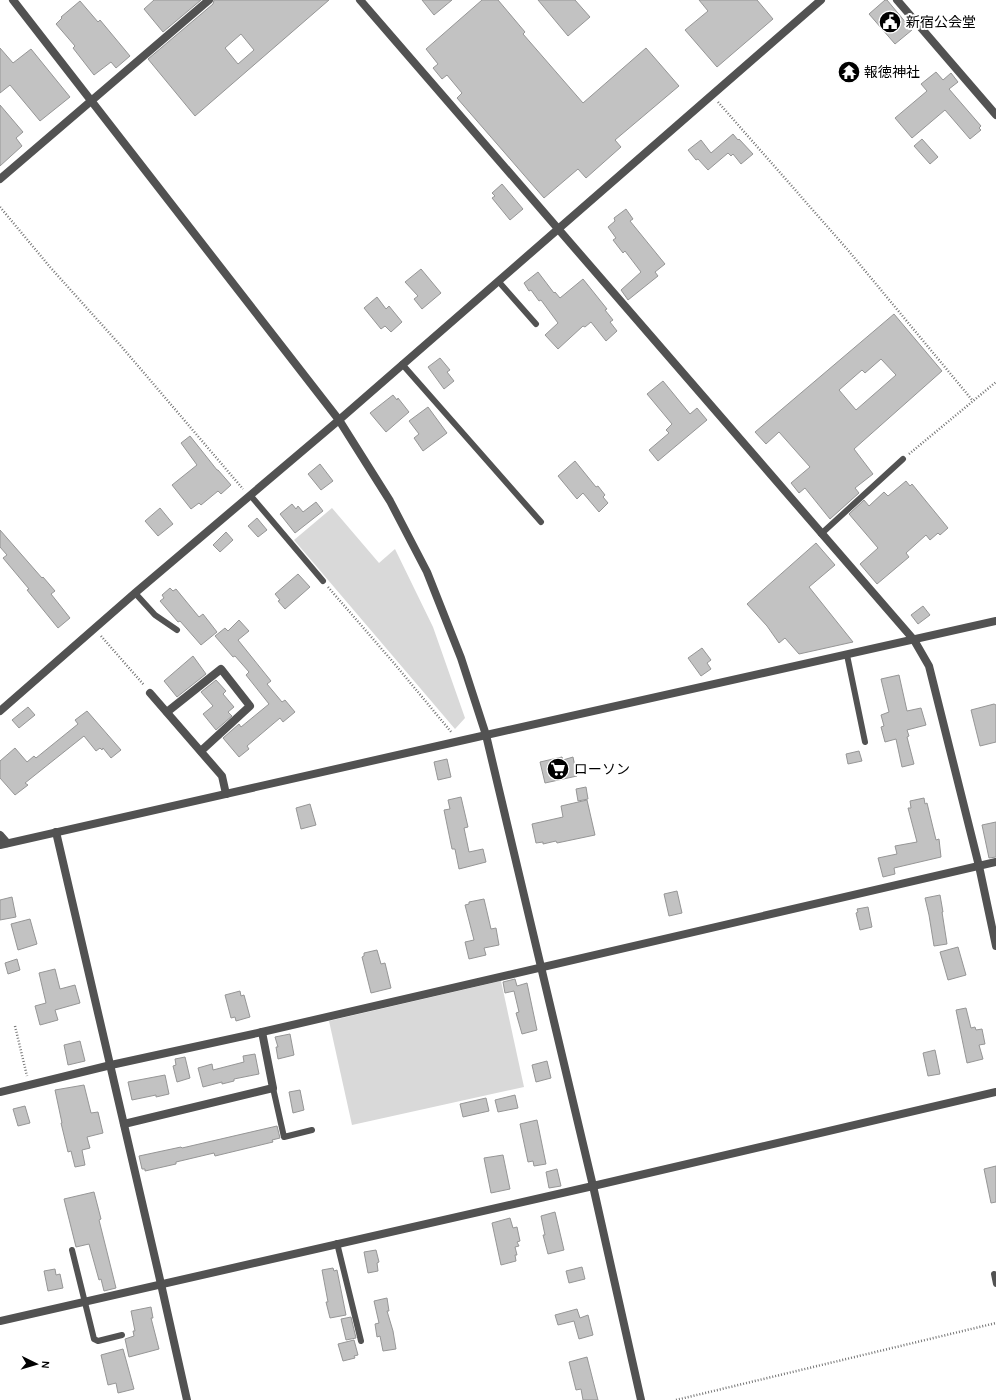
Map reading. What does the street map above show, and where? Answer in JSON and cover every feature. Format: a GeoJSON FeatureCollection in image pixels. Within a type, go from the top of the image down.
{"type":"FeatureCollection","features":[{"type":"Feature","properties":{"kind":"street"},"geometry":{"type":"LineString","coordinates":[[13,0],[339,420],[390,501],[427,572],[461,658],[486,735],[593,1186],[641,1400]]}},
{"type":"Feature","properties":{"kind":"street"},"geometry":{"type":"LineString","coordinates":[[0,179],[209,0]]}},
{"type":"Feature","properties":{"kind":"street"},"geometry":{"type":"LineString","coordinates":[[360,0],[914,640],[929,666],[979,866],[996,946]]}},
{"type":"Feature","properties":{"kind":"street"},"geometry":{"type":"LineString","coordinates":[[0,711],[94,628],[339,420],[821,0]]}},
{"type":"Feature","properties":{"kind":"street"},"geometry":{"type":"LineString","coordinates":[[897,0],[996,115]]}},
{"type":"Feature","properties":{"kind":"street"},"geometry":{"type":"LineString","coordinates":[[0,835],[3,844],[996,621]]}},
{"type":"Feature","properties":{"kind":"street"},"geometry":{"type":"LineString","coordinates":[[167,712],[221,669],[250,706],[201,751]]}},
{"type":"Feature","properties":{"kind":"street"},"geometry":{"type":"LineString","coordinates":[[150,692],[222,776],[226,794]]}},
{"type":"Feature","properties":{"kind":"street"},"geometry":{"type":"LineString","coordinates":[[56,832],[111,1065],[186,1400]]}},
{"type":"Feature","properties":{"kind":"street"},"geometry":{"type":"LineString","coordinates":[[0,1092],[111,1065],[262,1032],[996,862]]}},
{"type":"Feature","properties":{"kind":"street"},"geometry":{"type":"LineString","coordinates":[[124,1124],[273,1088],[262,1032]]}},
{"type":"Feature","properties":{"kind":"street"},"geometry":{"type":"LineString","coordinates":[[0,1321],[337,1243],[593,1186],[996,1092]]}},
{"type":"Feature","properties":{"kind":"lane"},"geometry":{"type":"LineString","coordinates":[[498,282],[536,324]]}},
{"type":"Feature","properties":{"kind":"lane"},"geometry":{"type":"LineString","coordinates":[[402,364],[541,522]]}},
{"type":"Feature","properties":{"kind":"lane"},"geometry":{"type":"LineString","coordinates":[[821,534],[903,459]]}},
{"type":"Feature","properties":{"kind":"lane"},"geometry":{"type":"LineString","coordinates":[[250,496],[323,581]]}},
{"type":"Feature","properties":{"kind":"lane"},"geometry":{"type":"LineString","coordinates":[[135,593],[155,615],[177,630]]}},
{"type":"Feature","properties":{"kind":"lane"},"geometry":{"type":"LineString","coordinates":[[847,655],[865,742]]}},
{"type":"Feature","properties":{"kind":"lane"},"geometry":{"type":"LineString","coordinates":[[273,1088],[284,1137],[312,1130]]}},
{"type":"Feature","properties":{"kind":"lane"},"geometry":{"type":"LineString","coordinates":[[337,1243],[361,1342]]}},
{"type":"Feature","properties":{"kind":"lane"},"geometry":{"type":"LineString","coordinates":[[72,1250],[94,1339],[98,1341],[122,1335]]}},
{"type":"Feature","properties":{"kind":"lane"},"geometry":{"type":"LineString","coordinates":[[994,1274],[996,1284]]}},
{"type":"Feature","properties":{"kind":"path"},"geometry":{"type":"LineString","coordinates":[[712,96],[847,249],[973,401]]}},
{"type":"Feature","properties":{"kind":"path"},"geometry":{"type":"LineString","coordinates":[[0,207],[50,267],[121,346],[250,496]]}},
{"type":"Feature","properties":{"kind":"path"},"geometry":{"type":"LineString","coordinates":[[903,459],[996,382]]}},
{"type":"Feature","properties":{"kind":"path"},"geometry":{"type":"LineString","coordinates":[[323,581],[446,725],[457,741]]}},
{"type":"Feature","properties":{"kind":"path"},"geometry":{"type":"LineString","coordinates":[[94,628],[150,692]]}},
{"type":"Feature","properties":{"kind":"path"},"geometry":{"type":"LineString","coordinates":[[15,1026],[29,1084]]}},
{"type":"Feature","properties":{"kind":"path"},"geometry":{"type":"LineString","coordinates":[[676,1400],[996,1323]]}},
{"type":"Feature","properties":{"kind":"shaded area"},"geometry":{"type":"Polygon","coordinates":[[[332,508],[379,563],[395,549],[433,627],[465,718],[455,729],[294,540],[332,508]]]}},
{"type":"Feature","properties":{"kind":"shaded area"},"geometry":{"type":"Polygon","coordinates":[[[501,981],[524,1087],[352,1125],[329,1021],[501,981]]]}},
{"type":"Feature","properties":{"kind":"building"},"geometry":{"type":"Polygon","coordinates":[[[154,0],[201,0],[163,32],[144,9],[154,0]]]}},
{"type":"Feature","properties":{"kind":"building"},"geometry":{"type":"Polygon","coordinates":[[[214,0],[329,0],[195,116],[148,59],[213,4],[214,0]],[[241,34],[225,48],[238,64],[254,50],[241,34]]]}},
{"type":"Feature","properties":{"kind":"building"},"geometry":{"type":"Polygon","coordinates":[[[422,0],[452,0],[434,15],[422,0]]]}},
{"type":"Feature","properties":{"kind":"building"},"geometry":{"type":"Polygon","coordinates":[[[482,0],[498,0],[525,32],[523,34],[583,103],[646,48],[679,86],[615,140],[621,147],[586,178],[578,169],[544,198],[457,98],[462,93],[447,75],[442,79],[433,68],[438,64],[426,49],[482,0]]]}},
{"type":"Feature","properties":{"kind":"building"},"geometry":{"type":"Polygon","coordinates":[[[538,0],[575,0],[590,17],[568,36],[538,0]]]}},
{"type":"Feature","properties":{"kind":"building"},"geometry":{"type":"Polygon","coordinates":[[[699,0],[757,0],[773,19],[717,67],[685,30],[708,11],[699,0]]]}},
{"type":"Feature","properties":{"kind":"building","name":"新宿公会堂"},"geometry":{"type":"Polygon","coordinates":[[[885,0],[887,0],[912,30],[895,44],[869,14],[885,0]]]}},
{"type":"Feature","properties":{"kind":"building"},"geometry":{"type":"Polygon","coordinates":[[[80,1],[98,22],[100,20],[130,56],[116,68],[111,62],[94,75],[73,48],[75,46],[56,24],[62,18],[61,17],[80,1]]]}},
{"type":"Feature","properties":{"kind":"building"},"geometry":{"type":"Polygon","coordinates":[[[0,48],[13,63],[31,49],[70,97],[40,121],[10,85],[0,93],[0,48]]]}},
{"type":"Feature","properties":{"kind":"building"},"geometry":{"type":"Polygon","coordinates":[[[936,72],[943,80],[951,73],[958,82],[949,89],[981,126],[979,128],[981,130],[970,139],[945,110],[912,138],[895,118],[927,91],[921,84],[936,72]]]}},
{"type":"Feature","properties":{"kind":"building"},"geometry":{"type":"Polygon","coordinates":[[[0,105],[23,132],[16,138],[22,146],[0,166],[0,105]]]}},
{"type":"Feature","properties":{"kind":"building"},"geometry":{"type":"Polygon","coordinates":[[[733,134],[753,154],[741,164],[733,154],[731,156],[728,153],[708,170],[698,159],[696,160],[688,150],[701,140],[711,153],[733,134]]]}},
{"type":"Feature","properties":{"kind":"building"},"geometry":{"type":"Polygon","coordinates":[[[922,139],[938,157],[930,164],[914,146],[922,139]]]}},
{"type":"Feature","properties":{"kind":"building"},"geometry":{"type":"Polygon","coordinates":[[[502,184],[523,209],[510,220],[492,198],[495,196],[492,193],[502,184]]]}},
{"type":"Feature","properties":{"kind":"building"},"geometry":{"type":"Polygon","coordinates":[[[626,209],[633,219],[630,221],[665,264],[655,272],[658,276],[628,300],[621,290],[641,272],[625,251],[623,253],[613,240],[616,238],[608,227],[615,221],[614,218],[626,209]]]}},
{"type":"Feature","properties":{"kind":"building"},"geometry":{"type":"Polygon","coordinates":[[[421,269],[441,293],[422,309],[414,299],[418,296],[405,282],[421,269]]]}},
{"type":"Feature","properties":{"kind":"building"},"geometry":{"type":"Polygon","coordinates":[[[538,272],[554,293],[555,292],[560,298],[583,279],[607,309],[605,310],[613,320],[610,322],[617,331],[606,341],[591,322],[585,327],[583,326],[558,349],[545,335],[558,323],[541,300],[539,301],[531,290],[529,291],[524,283],[538,272]]]}},
{"type":"Feature","properties":{"kind":"building"},"geometry":{"type":"Polygon","coordinates":[[[377,297],[386,309],[389,306],[402,322],[391,332],[385,326],[381,329],[364,308],[377,297]]]}},
{"type":"Feature","properties":{"kind":"building"},"geometry":{"type":"Polygon","coordinates":[[[894,314],[942,371],[854,449],[873,474],[855,488],[859,493],[830,519],[805,488],[799,493],[791,483],[810,467],[779,432],[766,444],[755,432],[894,314]],[[881,359],[865,373],[862,370],[839,390],[856,410],[896,375],[881,359]]]}},
{"type":"Feature","properties":{"kind":"building"},"geometry":{"type":"Polygon","coordinates":[[[440,358],[450,370],[447,372],[454,381],[444,389],[428,367],[440,358]]]}},
{"type":"Feature","properties":{"kind":"building"},"geometry":{"type":"Polygon","coordinates":[[[663,381],[690,414],[697,408],[707,420],[658,461],[649,450],[669,433],[666,430],[672,424],[647,394],[663,381]]]}},
{"type":"Feature","properties":{"kind":"building"},"geometry":{"type":"Polygon","coordinates":[[[393,395],[397,400],[398,398],[409,412],[386,432],[370,413],[393,395]]]}},
{"type":"Feature","properties":{"kind":"building"},"geometry":{"type":"Polygon","coordinates":[[[428,407],[447,433],[423,451],[414,438],[419,434],[409,421],[428,407]]]}},
{"type":"Feature","properties":{"kind":"building"},"geometry":{"type":"Polygon","coordinates":[[[190,436],[231,485],[221,494],[218,491],[201,505],[199,503],[191,509],[172,485],[197,465],[181,443],[190,436]]]}},
{"type":"Feature","properties":{"kind":"building"},"geometry":{"type":"Polygon","coordinates":[[[575,461],[596,487],[598,486],[605,495],[603,497],[608,503],[599,512],[583,493],[577,499],[558,476],[575,461]]]}},
{"type":"Feature","properties":{"kind":"building"},"geometry":{"type":"Polygon","coordinates":[[[320,464],[333,481],[321,490],[308,474],[320,464]]]}},
{"type":"Feature","properties":{"kind":"building"},"geometry":{"type":"Polygon","coordinates":[[[906,481],[910,486],[912,484],[948,528],[940,535],[938,533],[930,540],[926,535],[906,553],[909,557],[877,584],[860,564],[878,548],[849,514],[864,500],[869,506],[884,492],[888,496],[906,481]]]}},
{"type":"Feature","properties":{"kind":"building"},"geometry":{"type":"Polygon","coordinates":[[[316,502],[323,511],[295,533],[280,514],[292,504],[296,509],[298,506],[303,512],[316,502]]]}},
{"type":"Feature","properties":{"kind":"building"},"geometry":{"type":"Polygon","coordinates":[[[160,508],[173,524],[158,536],[145,521],[160,508]]]}},
{"type":"Feature","properties":{"kind":"building"},"geometry":{"type":"Polygon","coordinates":[[[257,518],[267,530],[258,537],[248,526],[257,518]]]}},
{"type":"Feature","properties":{"kind":"building"},"geometry":{"type":"Polygon","coordinates":[[[0,530],[55,591],[51,594],[70,618],[58,628],[27,590],[29,589],[3,558],[7,555],[0,547],[0,530]]]}},
{"type":"Feature","properties":{"kind":"building"},"geometry":{"type":"Polygon","coordinates":[[[226,532],[233,540],[220,552],[213,545],[226,532]]]}},
{"type":"Feature","properties":{"kind":"building"},"geometry":{"type":"Polygon","coordinates":[[[816,543],[835,565],[809,587],[853,642],[799,654],[785,638],[779,643],[767,626],[747,604],[816,543]]]}},
{"type":"Feature","properties":{"kind":"building"},"geometry":{"type":"Polygon","coordinates":[[[298,574],[310,587],[285,609],[278,601],[280,600],[275,594],[298,574]]]}},
{"type":"Feature","properties":{"kind":"building"},"geometry":{"type":"Polygon","coordinates":[[[170,588],[173,591],[176,589],[199,617],[203,614],[217,632],[201,645],[160,601],[164,598],[162,595],[170,588]]]}},
{"type":"Feature","properties":{"kind":"building"},"geometry":{"type":"Polygon","coordinates":[[[923,606],[930,615],[918,624],[911,615],[923,606]]]}},
{"type":"Feature","properties":{"kind":"building"},"geometry":{"type":"Polygon","coordinates":[[[239,620],[249,631],[238,640],[271,681],[267,684],[282,702],[285,700],[295,712],[283,722],[280,718],[247,746],[249,749],[239,757],[223,738],[239,724],[241,727],[269,704],[246,675],[249,672],[235,656],[233,657],[215,636],[225,628],[228,631],[239,620]]]}},
{"type":"Feature","properties":{"kind":"building"},"geometry":{"type":"Polygon","coordinates":[[[702,648],[711,660],[707,663],[711,669],[701,676],[688,658],[702,648]]]}},
{"type":"Feature","properties":{"kind":"building"},"geometry":{"type":"Polygon","coordinates":[[[193,656],[206,674],[177,697],[164,681],[193,656]]]}},
{"type":"Feature","properties":{"kind":"building"},"geometry":{"type":"Polygon","coordinates":[[[899,675],[907,711],[921,708],[926,725],[907,730],[909,736],[907,737],[914,764],[902,767],[896,739],[885,742],[881,727],[884,726],[881,715],[889,712],[881,679],[899,675]]]}},
{"type":"Feature","properties":{"kind":"building"},"geometry":{"type":"Polygon","coordinates":[[[216,680],[226,691],[223,694],[234,707],[228,712],[232,716],[216,730],[203,714],[213,706],[201,692],[216,680]]]}},
{"type":"Feature","properties":{"kind":"building"},"geometry":{"type":"Polygon","coordinates":[[[994,704],[996,705],[996,742],[980,746],[971,710],[994,704]]]}},
{"type":"Feature","properties":{"kind":"building"},"geometry":{"type":"Polygon","coordinates":[[[28,707],[35,715],[19,728],[12,720],[28,707]]]}},
{"type":"Feature","properties":{"kind":"building"},"geometry":{"type":"Polygon","coordinates":[[[87,711],[121,750],[111,758],[103,748],[102,750],[100,748],[96,751],[84,736],[25,783],[28,785],[15,795],[0,778],[0,761],[15,748],[27,762],[34,756],[36,758],[78,724],[75,720],[87,711]]]}},
{"type":"Feature","properties":{"kind":"building"},"geometry":{"type":"Polygon","coordinates":[[[859,751],[862,761],[848,764],[846,754],[859,751]]]}},
{"type":"Feature","properties":{"kind":"building","name":"ローソン"},"geometry":{"type":"Polygon","coordinates":[[[562,757],[563,760],[573,757],[577,776],[545,783],[540,762],[562,757]]]}},
{"type":"Feature","properties":{"kind":"building"},"geometry":{"type":"Polygon","coordinates":[[[447,759],[451,777],[438,780],[434,762],[447,759]]]}},
{"type":"Feature","properties":{"kind":"building"},"geometry":{"type":"Polygon","coordinates":[[[586,787],[588,799],[578,801],[576,789],[586,787]]]}},
{"type":"Feature","properties":{"kind":"building"},"geometry":{"type":"Polygon","coordinates":[[[461,797],[468,827],[464,828],[469,852],[483,849],[486,862],[459,869],[455,849],[452,849],[444,810],[450,809],[448,800],[461,797]]]}},
{"type":"Feature","properties":{"kind":"building"},"geometry":{"type":"Polygon","coordinates":[[[924,798],[925,804],[927,803],[936,840],[939,839],[941,857],[894,868],[895,874],[883,877],[878,858],[897,854],[895,846],[917,842],[908,808],[911,808],[910,801],[924,798]]]}},
{"type":"Feature","properties":{"kind":"building"},"geometry":{"type":"Polygon","coordinates":[[[587,800],[595,835],[557,843],[556,841],[543,844],[543,842],[536,843],[532,824],[563,817],[561,806],[587,800]]]}},
{"type":"Feature","properties":{"kind":"building"},"geometry":{"type":"Polygon","coordinates":[[[310,804],[316,825],[301,829],[296,808],[310,804]]]}},
{"type":"Feature","properties":{"kind":"building"},"geometry":{"type":"Polygon","coordinates":[[[996,822],[996,857],[989,858],[982,825],[996,822]]]}},
{"type":"Feature","properties":{"kind":"building"},"geometry":{"type":"Polygon","coordinates":[[[677,891],[682,913],[669,916],[664,894],[677,891]]]}},
{"type":"Feature","properties":{"kind":"building"},"geometry":{"type":"Polygon","coordinates":[[[940,895],[947,944],[934,946],[925,898],[940,895]]]}},
{"type":"Feature","properties":{"kind":"building"},"geometry":{"type":"Polygon","coordinates":[[[12,897],[16,917],[0,920],[0,900],[12,897]]]}},
{"type":"Feature","properties":{"kind":"building"},"geometry":{"type":"Polygon","coordinates":[[[484,899],[491,929],[496,928],[499,945],[484,948],[486,955],[469,959],[465,942],[474,940],[465,905],[469,904],[469,902],[484,899]]]}},
{"type":"Feature","properties":{"kind":"building"},"geometry":{"type":"Polygon","coordinates":[[[868,907],[872,927],[860,930],[856,913],[858,912],[857,909],[868,907]]]}},
{"type":"Feature","properties":{"kind":"building"},"geometry":{"type":"Polygon","coordinates":[[[30,919],[37,944],[18,950],[11,924],[30,919]]]}},
{"type":"Feature","properties":{"kind":"building"},"geometry":{"type":"Polygon","coordinates":[[[958,947],[966,975],[948,980],[940,952],[958,947]]]}},
{"type":"Feature","properties":{"kind":"building"},"geometry":{"type":"Polygon","coordinates":[[[377,950],[381,964],[385,963],[391,988],[371,993],[362,957],[364,956],[364,953],[377,950]]]}},
{"type":"Feature","properties":{"kind":"building"},"geometry":{"type":"Polygon","coordinates":[[[17,959],[20,970],[8,974],[5,963],[17,959]]]}},
{"type":"Feature","properties":{"kind":"building"},"geometry":{"type":"Polygon","coordinates":[[[55,969],[60,989],[75,985],[80,1003],[55,1010],[58,1020],[40,1025],[35,1006],[46,1003],[39,973],[55,969]]]}},
{"type":"Feature","properties":{"kind":"building"},"geometry":{"type":"Polygon","coordinates":[[[515,979],[517,986],[527,983],[537,1030],[522,1034],[516,1013],[519,1012],[514,991],[505,993],[503,982],[515,979]]]}},
{"type":"Feature","properties":{"kind":"building"},"geometry":{"type":"Polygon","coordinates":[[[240,991],[241,996],[244,995],[250,1017],[236,1021],[235,1017],[231,1018],[225,995],[240,991]]]}},
{"type":"Feature","properties":{"kind":"building"},"geometry":{"type":"Polygon","coordinates":[[[966,1008],[971,1028],[975,1027],[976,1030],[982,1029],[985,1044],[979,1045],[983,1059],[967,1063],[956,1010],[966,1008]]]}},
{"type":"Feature","properties":{"kind":"building"},"geometry":{"type":"Polygon","coordinates":[[[290,1034],[294,1055],[278,1059],[276,1047],[278,1047],[275,1037],[290,1034]]]}},
{"type":"Feature","properties":{"kind":"building"},"geometry":{"type":"Polygon","coordinates":[[[80,1041],[85,1061],[68,1065],[64,1045],[80,1041]]]}},
{"type":"Feature","properties":{"kind":"building"},"geometry":{"type":"Polygon","coordinates":[[[935,1050],[940,1074],[928,1076],[923,1053],[935,1050]]]}},
{"type":"Feature","properties":{"kind":"building"},"geometry":{"type":"Polygon","coordinates":[[[255,1054],[259,1074],[234,1079],[234,1081],[222,1084],[222,1082],[203,1087],[198,1068],[212,1064],[213,1070],[244,1062],[243,1056],[255,1054]]]}},
{"type":"Feature","properties":{"kind":"building"},"geometry":{"type":"Polygon","coordinates":[[[185,1057],[190,1078],[177,1082],[173,1066],[176,1065],[175,1059],[185,1057]]]}},
{"type":"Feature","properties":{"kind":"building"},"geometry":{"type":"Polygon","coordinates":[[[547,1061],[551,1078],[536,1082],[532,1065],[547,1061]]]}},
{"type":"Feature","properties":{"kind":"building"},"geometry":{"type":"Polygon","coordinates":[[[165,1075],[169,1094],[132,1100],[128,1082],[165,1075]]]}},
{"type":"Feature","properties":{"kind":"building"},"geometry":{"type":"Polygon","coordinates":[[[84,1085],[91,1113],[98,1112],[103,1133],[87,1137],[90,1148],[82,1150],[85,1165],[75,1167],[71,1151],[68,1152],[55,1090],[84,1085]]]}},
{"type":"Feature","properties":{"kind":"building"},"geometry":{"type":"Polygon","coordinates":[[[300,1090],[304,1110],[293,1113],[289,1092],[300,1090]]]}},
{"type":"Feature","properties":{"kind":"building"},"geometry":{"type":"Polygon","coordinates":[[[515,1095],[518,1108],[498,1112],[495,1100],[515,1095]]]}},
{"type":"Feature","properties":{"kind":"building"},"geometry":{"type":"Polygon","coordinates":[[[486,1098],[489,1111],[463,1117],[460,1104],[486,1098]]]}},
{"type":"Feature","properties":{"kind":"building"},"geometry":{"type":"Polygon","coordinates":[[[25,1106],[30,1123],[18,1126],[13,1109],[25,1106]]]}},
{"type":"Feature","properties":{"kind":"building"},"geometry":{"type":"Polygon","coordinates":[[[537,1120],[546,1164],[534,1166],[533,1161],[528,1162],[520,1124],[537,1120]]]}},
{"type":"Feature","properties":{"kind":"building"},"geometry":{"type":"Polygon","coordinates":[[[277,1126],[280,1138],[272,1140],[273,1142],[215,1156],[214,1153],[145,1171],[145,1169],[142,1169],[139,1156],[182,1148],[277,1126]]]}},
{"type":"Feature","properties":{"kind":"building"},"geometry":{"type":"Polygon","coordinates":[[[503,1155],[510,1189],[491,1193],[484,1158],[503,1155]]]}},
{"type":"Feature","properties":{"kind":"building"},"geometry":{"type":"Polygon","coordinates":[[[996,1166],[996,1202],[991,1203],[984,1169],[996,1166]]]}},
{"type":"Feature","properties":{"kind":"building"},"geometry":{"type":"Polygon","coordinates":[[[557,1169],[561,1186],[549,1188],[546,1172],[557,1169]]]}},
{"type":"Feature","properties":{"kind":"building"},"geometry":{"type":"Polygon","coordinates":[[[94,1192],[101,1219],[99,1220],[116,1288],[104,1291],[101,1279],[99,1280],[89,1244],[76,1247],[64,1199],[94,1192]]]}},
{"type":"Feature","properties":{"kind":"building"},"geometry":{"type":"Polygon","coordinates":[[[555,1212],[564,1250],[548,1254],[543,1235],[545,1235],[541,1216],[555,1212]]]}},
{"type":"Feature","properties":{"kind":"building"},"geometry":{"type":"Polygon","coordinates":[[[510,1218],[513,1228],[517,1227],[520,1241],[517,1242],[519,1246],[515,1247],[517,1255],[515,1255],[516,1261],[501,1265],[492,1223],[510,1218]]]}},
{"type":"Feature","properties":{"kind":"building"},"geometry":{"type":"Polygon","coordinates":[[[376,1250],[379,1262],[377,1263],[378,1271],[368,1273],[364,1252],[376,1250]]]}},
{"type":"Feature","properties":{"kind":"building"},"geometry":{"type":"Polygon","coordinates":[[[582,1267],[585,1279],[569,1283],[566,1271],[582,1267]]]}},
{"type":"Feature","properties":{"kind":"building"},"geometry":{"type":"Polygon","coordinates":[[[333,1268],[334,1271],[337,1270],[346,1315],[330,1318],[326,1302],[328,1302],[322,1270],[333,1268]]]}},
{"type":"Feature","properties":{"kind":"building"},"geometry":{"type":"Polygon","coordinates":[[[55,1269],[56,1275],[60,1274],[63,1288],[48,1291],[44,1271],[55,1269]]]}},
{"type":"Feature","properties":{"kind":"building"},"geometry":{"type":"Polygon","coordinates":[[[387,1298],[389,1311],[387,1311],[393,1331],[396,1349],[383,1351],[380,1336],[377,1337],[375,1324],[379,1323],[374,1301],[387,1298]]]}},
{"type":"Feature","properties":{"kind":"building"},"geometry":{"type":"Polygon","coordinates":[[[151,1307],[153,1318],[151,1318],[159,1349],[129,1357],[125,1339],[134,1336],[133,1331],[135,1331],[131,1311],[151,1307]]]}},
{"type":"Feature","properties":{"kind":"building"},"geometry":{"type":"Polygon","coordinates":[[[577,1309],[580,1318],[588,1315],[593,1335],[579,1339],[574,1321],[558,1325],[555,1315],[577,1309]]]}},
{"type":"Feature","properties":{"kind":"building"},"geometry":{"type":"Polygon","coordinates":[[[351,1317],[356,1338],[346,1340],[341,1319],[351,1317]]]}},
{"type":"Feature","properties":{"kind":"building"},"geometry":{"type":"Polygon","coordinates":[[[354,1340],[358,1355],[354,1356],[355,1358],[343,1361],[338,1344],[354,1340]]]}},
{"type":"Feature","properties":{"kind":"building"},"geometry":{"type":"Polygon","coordinates":[[[123,1349],[134,1389],[118,1393],[116,1383],[108,1385],[101,1355],[123,1349]]]}},
{"type":"Feature","properties":{"kind":"building"},"geometry":{"type":"Polygon","coordinates":[[[587,1357],[598,1400],[583,1400],[581,1389],[576,1390],[569,1362],[587,1357]]]}},
{"type":"Feature","properties":{"kind":"place","name":"新宿公会堂"},"geometry":{"type":"Point","coordinates":[890,22]}},
{"type":"Feature","properties":{"kind":"place","name":"報徳神社"},"geometry":{"type":"Point","coordinates":[849,72]}},
{"type":"Feature","properties":{"kind":"place","name":"ローソン"},"geometry":{"type":"Point","coordinates":[558,769]}}]}
